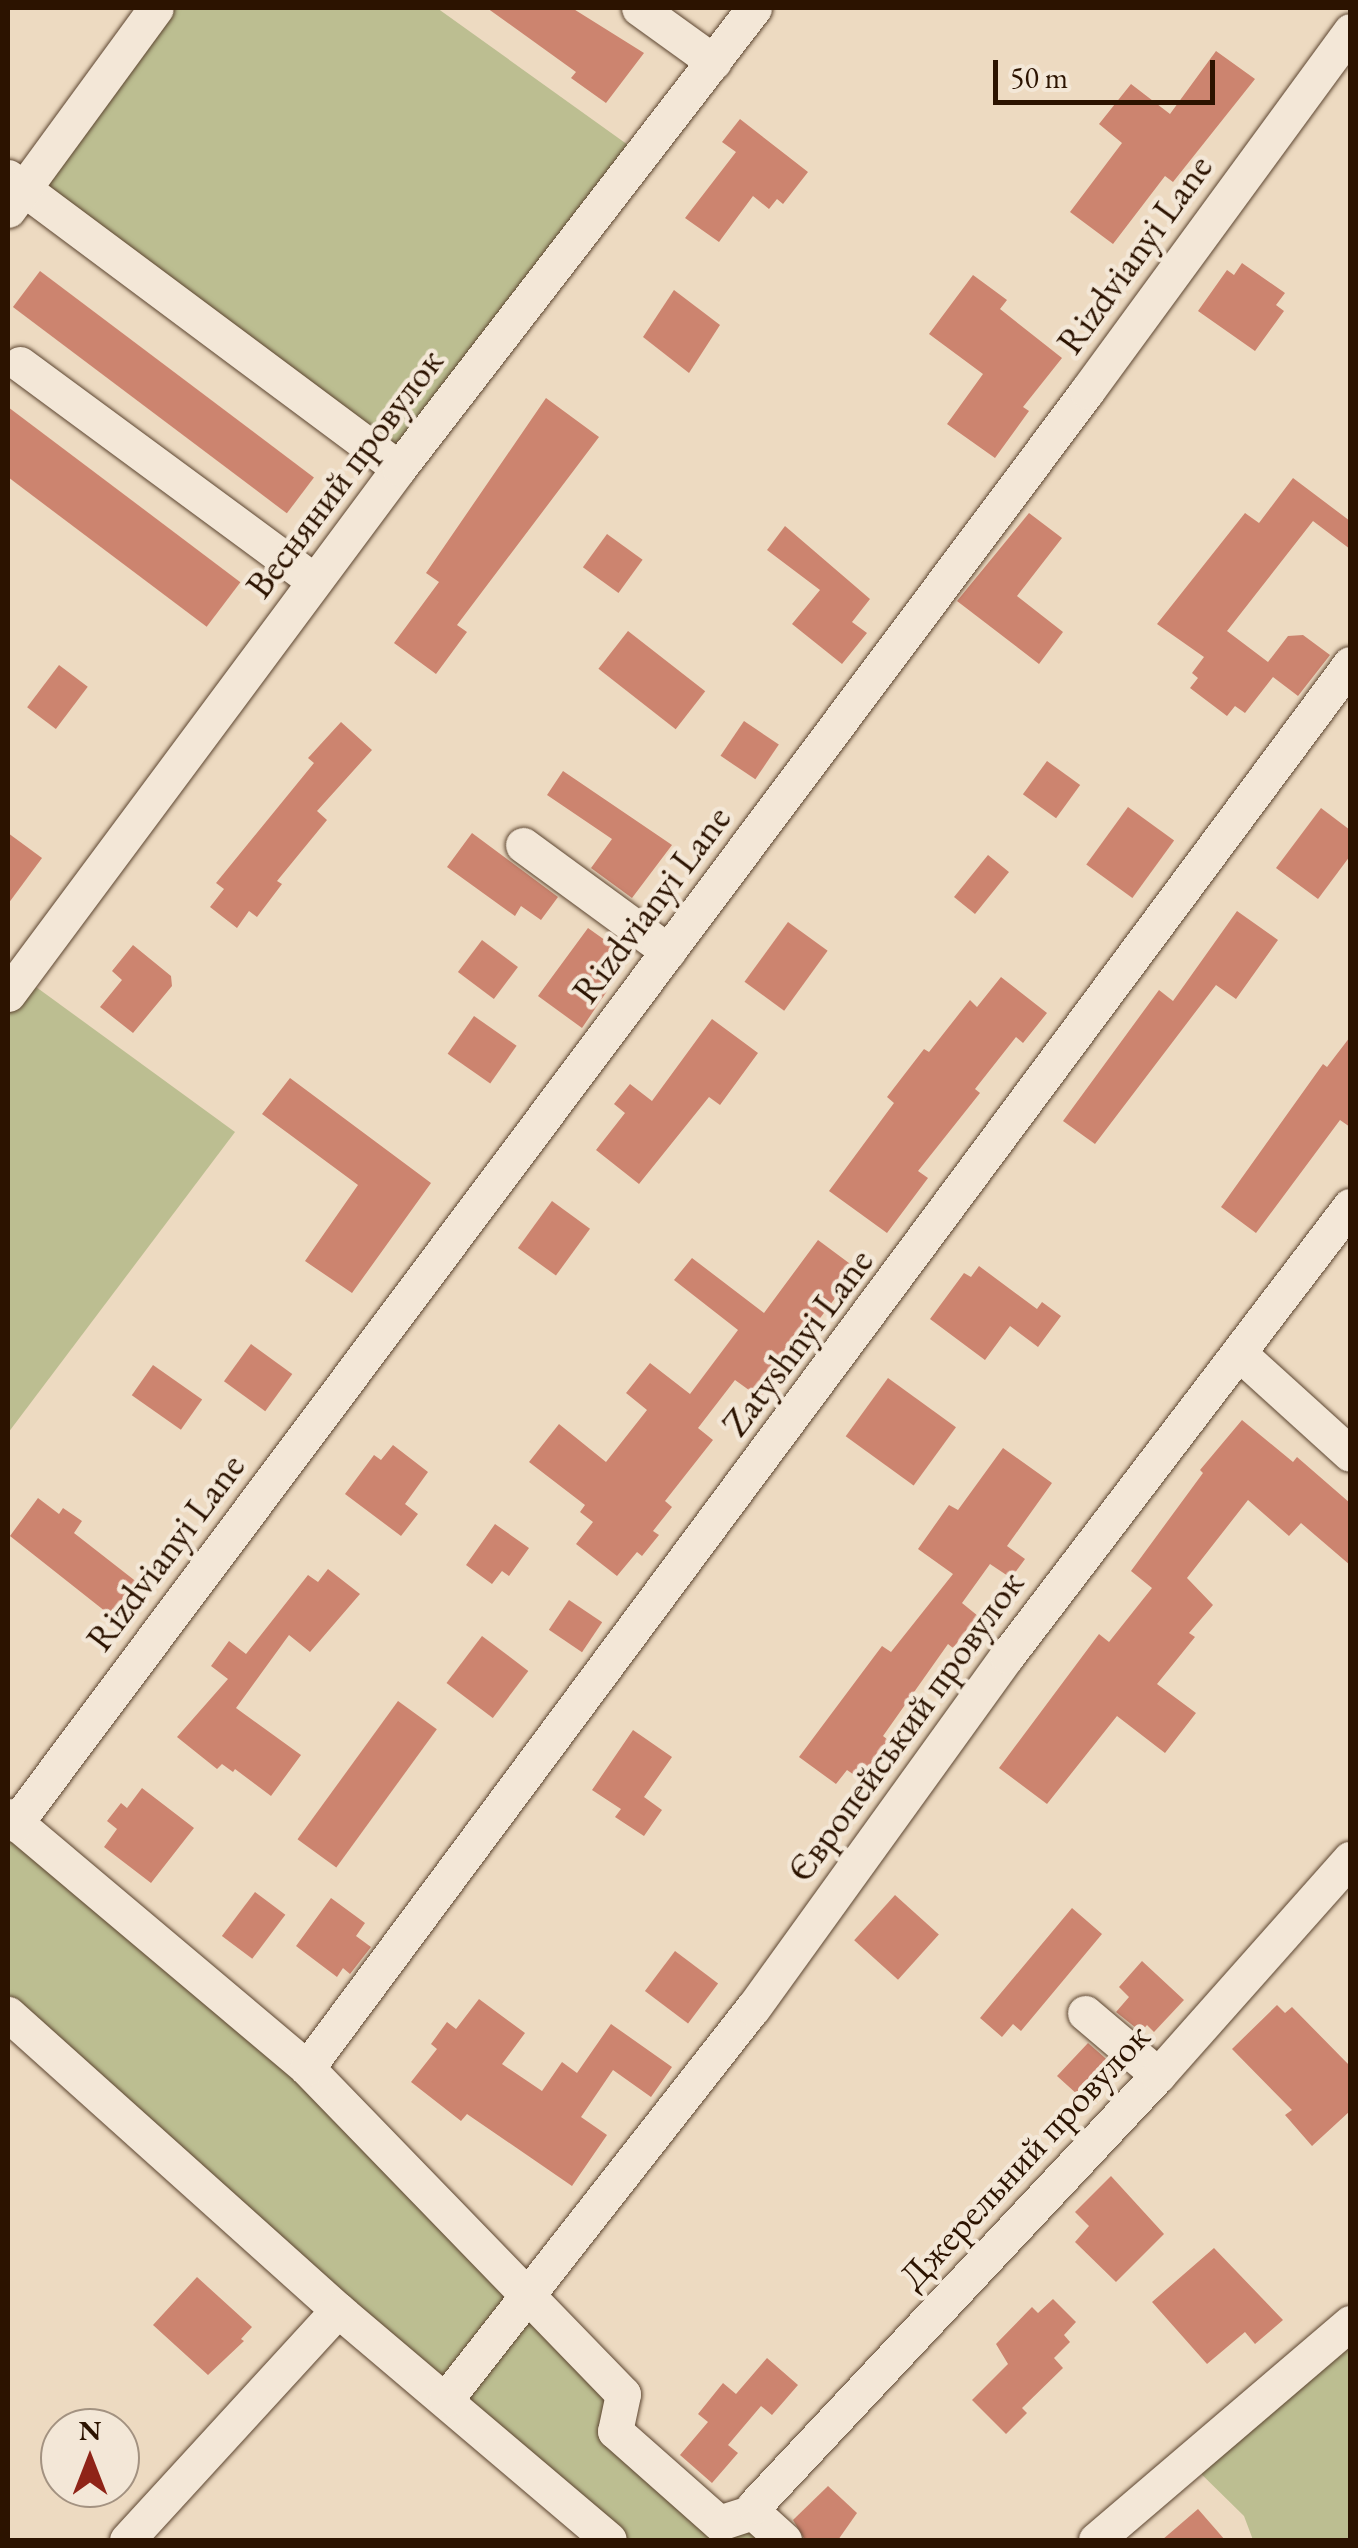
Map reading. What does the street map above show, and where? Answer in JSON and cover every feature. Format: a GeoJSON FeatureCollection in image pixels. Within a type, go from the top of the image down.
{"type":"FeatureCollection","features":[{"type":"Feature","properties":{"kind":"street"},"geometry":{"type":"LineString","coordinates":[[156,8],[13,192],[399,468]]}},
{"type":"Feature","properties":{"kind":"street"},"geometry":{"type":"LineString","coordinates":[[639,8],[714,62]]}},
{"type":"Feature","properties":{"kind":"street","name":"Весняний провулок"},"geometry":{"type":"LineString","coordinates":[[8,994],[399,468],[754,8]]}},
{"type":"Feature","properties":{"kind":"street","name":"Rizdvianyi Lane"},"geometry":{"type":"LineString","coordinates":[[11,1820],[668,951],[1350,31]]}},
{"type":"Feature","properties":{"kind":"street"},"geometry":{"type":"LineString","coordinates":[[20,364],[314,581]]}},
{"type":"Feature","properties":{"kind":"street","name":"Zatyshnyi Lane"},"geometry":{"type":"LineString","coordinates":[[306,2068],[1350,664]]}},
{"type":"Feature","properties":{"kind":"street"},"geometry":{"type":"LineString","coordinates":[[523,845],[668,951]]}},
{"type":"Feature","properties":{"kind":"street","name":"Європейський провулок"},"geometry":{"type":"LineString","coordinates":[[446,2398],[753,2008],[1006,1656],[1241,1355],[1350,1206]]}},
{"type":"Feature","properties":{"kind":"street"},"geometry":{"type":"LineString","coordinates":[[1241,1355],[1350,1454]]}},
{"type":"Feature","properties":{"kind":"street"},"geometry":{"type":"LineString","coordinates":[[11,1820],[306,2068],[622,2394],[615,2431],[720,2523],[753,2512],[784,2540]]}},
{"type":"Feature","properties":{"kind":"street","name":"Джерельний провулок"},"geometry":{"type":"LineString","coordinates":[[754,2506],[1158,2075],[1350,1858]]}},
{"type":"Feature","properties":{"kind":"street"},"geometry":{"type":"LineString","coordinates":[[1085,2013],[1158,2075]]}},
{"type":"Feature","properties":{"kind":"street"},"geometry":{"type":"LineString","coordinates":[[8,2014],[338,2310],[609,2540]]}},
{"type":"Feature","properties":{"kind":"street"},"geometry":{"type":"LineString","coordinates":[[127,2540],[338,2310]]}},
{"type":"Feature","properties":{"kind":"street"},"geometry":{"type":"LineString","coordinates":[[1096,2540],[1350,2324]]}},
{"type":"Feature","properties":{"kind":"green space"},"geometry":{"type":"Polygon","coordinates":[[[156,8],[437,8],[642,155],[399,468],[23,189],[156,8]]]}},
{"type":"Feature","properties":{"kind":"green space"},"geometry":{"type":"Polygon","coordinates":[[[21,976],[235,1132],[8,1433],[8,994],[21,976]]]}},
{"type":"Feature","properties":{"kind":"green space"},"geometry":{"type":"Polygon","coordinates":[[[8,1816],[307,2068],[623,2394],[615,2431],[719,2523],[784,2540],[609,2540],[8,2014],[8,1816]]]}},
{"type":"Feature","properties":{"kind":"green space"},"geometry":{"type":"Polygon","coordinates":[[[1350,2324],[1350,2540],[1253,2540],[1244,2516],[1188,2461],[1350,2324]]]}},
{"type":"Feature","properties":{"kind":"building"},"geometry":{"type":"Polygon","coordinates":[[[487,8],[572,8],[644,53],[606,103],[571,78],[576,72],[487,8]]]}},
{"type":"Feature","properties":{"kind":"building"},"geometry":{"type":"Polygon","coordinates":[[[1216,51],[1255,79],[1173,182],[1165,176],[1113,244],[1070,212],[1122,143],[1099,124],[1131,84],[1170,114],[1216,51]]]}},
{"type":"Feature","properties":{"kind":"building"},"geometry":{"type":"Polygon","coordinates":[[[740,119],[808,172],[783,204],[777,199],[769,209],[753,196],[719,242],[685,218],[736,152],[722,142],[740,119]]]}},
{"type":"Feature","properties":{"kind":"building"},"geometry":{"type":"Polygon","coordinates":[[[1242,263],[1285,293],[1276,305],[1284,311],[1255,351],[1198,311],[1227,270],[1234,275],[1242,263]]]}},
{"type":"Feature","properties":{"kind":"building"},"geometry":{"type":"Polygon","coordinates":[[[40,271],[314,477],[287,513],[13,307],[40,271]]]}},
{"type":"Feature","properties":{"kind":"building"},"geometry":{"type":"Polygon","coordinates":[[[973,275],[1007,300],[1000,309],[1062,358],[1023,407],[1029,411],[995,458],[947,424],[983,374],[929,334],[973,275]]]}},
{"type":"Feature","properties":{"kind":"building"},"geometry":{"type":"Polygon","coordinates":[[[674,290],[720,325],[689,373],[643,337],[674,290]]]}},
{"type":"Feature","properties":{"kind":"building"},"geometry":{"type":"Polygon","coordinates":[[[546,398],[599,437],[457,625],[467,632],[436,674],[394,643],[439,582],[426,573],[546,398]]]}},
{"type":"Feature","properties":{"kind":"building"},"geometry":{"type":"Polygon","coordinates":[[[8,407],[240,582],[207,627],[8,477],[8,407]]]}},
{"type":"Feature","properties":{"kind":"building"},"geometry":{"type":"Polygon","coordinates":[[[1293,478],[1350,521],[1350,549],[1313,521],[1227,631],[1268,662],[1288,636],[1303,635],[1330,655],[1298,696],[1273,677],[1245,713],[1235,706],[1227,716],[1190,688],[1198,678],[1192,673],[1204,657],[1157,624],[1245,513],[1259,523],[1293,478]]]}},
{"type":"Feature","properties":{"kind":"building"},"geometry":{"type":"Polygon","coordinates":[[[1029,513],[1062,538],[1017,596],[1063,632],[1039,664],[957,601],[1029,513]]]}},
{"type":"Feature","properties":{"kind":"building"},"geometry":{"type":"Polygon","coordinates":[[[785,526],[870,599],[852,622],[867,633],[842,664],[792,624],[820,590],[767,550],[785,526]]]}},
{"type":"Feature","properties":{"kind":"building"},"geometry":{"type":"Polygon","coordinates":[[[607,534],[643,560],[618,593],[583,567],[607,534]]]}},
{"type":"Feature","properties":{"kind":"building"},"geometry":{"type":"Polygon","coordinates":[[[628,631],[705,691],[676,729],[598,669],[628,631]]]}},
{"type":"Feature","properties":{"kind":"building"},"geometry":{"type":"Polygon","coordinates":[[[59,665],[88,687],[56,729],[27,707],[59,665]]]}},
{"type":"Feature","properties":{"kind":"building"},"geometry":{"type":"Polygon","coordinates":[[[744,721],[779,744],[755,779],[721,756],[744,721]]]}},
{"type":"Feature","properties":{"kind":"building"},"geometry":{"type":"Polygon","coordinates":[[[341,722],[372,750],[317,811],[327,820],[277,881],[282,884],[257,917],[249,911],[237,928],[210,907],[224,889],[216,883],[314,763],[308,758],[341,722]]]}},
{"type":"Feature","properties":{"kind":"building"},"geometry":{"type":"Polygon","coordinates":[[[1047,761],[1080,785],[1056,818],[1023,794],[1047,761]]]}},
{"type":"Feature","properties":{"kind":"building"},"geometry":{"type":"Polygon","coordinates":[[[563,771],[672,845],[632,898],[591,868],[612,839],[547,795],[563,771]]]}},
{"type":"Feature","properties":{"kind":"building"},"geometry":{"type":"Polygon","coordinates":[[[1128,807],[1174,841],[1132,898],[1086,864],[1128,807]]]}},
{"type":"Feature","properties":{"kind":"building"},"geometry":{"type":"Polygon","coordinates":[[[1321,808],[1350,830],[1350,856],[1318,899],[1276,868],[1321,808]]]}},
{"type":"Feature","properties":{"kind":"building"},"geometry":{"type":"Polygon","coordinates":[[[8,833],[42,858],[8,904],[8,833]]]}},
{"type":"Feature","properties":{"kind":"building"},"geometry":{"type":"Polygon","coordinates":[[[472,833],[558,897],[541,920],[521,906],[515,916],[447,867],[472,833]]]}},
{"type":"Feature","properties":{"kind":"building"},"geometry":{"type":"Polygon","coordinates":[[[988,855],[1009,872],[975,914],[954,897],[988,855]]]}},
{"type":"Feature","properties":{"kind":"building"},"geometry":{"type":"Polygon","coordinates":[[[1237,911],[1278,940],[1236,999],[1216,985],[1095,1144],[1063,1121],[1159,990],[1173,1001],[1237,911]]]}},
{"type":"Feature","properties":{"kind":"building"},"geometry":{"type":"Polygon","coordinates":[[[788,922],[828,951],[784,1011],[745,982],[788,922]]]}},
{"type":"Feature","properties":{"kind":"building"},"geometry":{"type":"Polygon","coordinates":[[[588,928],[616,948],[608,959],[622,969],[582,1028],[538,996],[588,928]]]}},
{"type":"Feature","properties":{"kind":"building"},"geometry":{"type":"Polygon","coordinates":[[[482,940],[518,967],[494,999],[458,972],[482,940]]]}},
{"type":"Feature","properties":{"kind":"building"},"geometry":{"type":"Polygon","coordinates":[[[133,945],[171,976],[172,986],[133,1033],[100,1007],[122,980],[112,971],[133,945]]]}},
{"type":"Feature","properties":{"kind":"building"},"geometry":{"type":"Polygon","coordinates":[[[1001,977],[1047,1013],[1023,1043],[1016,1037],[975,1089],[980,1093],[918,1171],[928,1178],[887,1233],[829,1191],[894,1103],[887,1097],[924,1049],[929,1052],[970,1000],[977,1007],[1001,977]]]}},
{"type":"Feature","properties":{"kind":"building"},"geometry":{"type":"Polygon","coordinates":[[[474,1016],[517,1046],[490,1084],[448,1054],[474,1016]]]}},
{"type":"Feature","properties":{"kind":"building"},"geometry":{"type":"Polygon","coordinates":[[[712,1019],[758,1053],[720,1105],[709,1097],[639,1184],[596,1150],[625,1113],[614,1104],[630,1084],[652,1101],[712,1019]]]}},
{"type":"Feature","properties":{"kind":"building"},"geometry":{"type":"Polygon","coordinates":[[[1350,1037],[1350,1127],[1340,1120],[1256,1233],[1221,1207],[1323,1064],[1327,1067],[1350,1037]]]}},
{"type":"Feature","properties":{"kind":"building"},"geometry":{"type":"Polygon","coordinates":[[[290,1078],[431,1183],[352,1293],[305,1261],[358,1185],[262,1114],[290,1078]]]}},
{"type":"Feature","properties":{"kind":"building"},"geometry":{"type":"Polygon","coordinates":[[[552,1201],[590,1229],[556,1276],[518,1248],[552,1201]]]}},
{"type":"Feature","properties":{"kind":"building"},"geometry":{"type":"Polygon","coordinates":[[[818,1240],[853,1266],[847,1274],[851,1277],[760,1398],[735,1380],[698,1428],[713,1440],[665,1501],[672,1507],[653,1531],[659,1535],[642,1556],[637,1552],[617,1576],[576,1544],[593,1522],[580,1512],[585,1505],[529,1462],[559,1424],[606,1462],[647,1410],[626,1393],[650,1363],[690,1394],[738,1330],[674,1280],[692,1258],[764,1313],[818,1240]]]}},
{"type":"Feature","properties":{"kind":"building"},"geometry":{"type":"Polygon","coordinates":[[[979,1266],[1037,1309],[1042,1302],[1061,1316],[1038,1347],[1010,1326],[985,1360],[930,1319],[964,1273],[971,1277],[979,1266]]]}},
{"type":"Feature","properties":{"kind":"building"},"geometry":{"type":"Polygon","coordinates":[[[251,1344],[292,1374],[265,1411],[224,1381],[251,1344]]]}},
{"type":"Feature","properties":{"kind":"building"},"geometry":{"type":"Polygon","coordinates":[[[153,1365],[202,1399],[181,1430],[132,1395],[153,1365]]]}},
{"type":"Feature","properties":{"kind":"building"},"geometry":{"type":"Polygon","coordinates":[[[888,1378],[956,1427],[914,1486],[846,1436],[888,1378]]]}},
{"type":"Feature","properties":{"kind":"building"},"geometry":{"type":"Polygon","coordinates":[[[1242,1420],[1293,1462],[1297,1457],[1350,1503],[1350,1565],[1301,1523],[1289,1536],[1248,1500],[1187,1578],[1213,1605],[1189,1633],[1195,1637],[1157,1684],[1196,1713],[1165,1753],[1117,1716],[1047,1804],[999,1768],[1099,1634],[1109,1642],[1152,1588],[1131,1571],[1203,1473],[1200,1470],[1242,1420]]]}},
{"type":"Feature","properties":{"kind":"building"},"geometry":{"type":"Polygon","coordinates":[[[393,1445],[428,1472],[405,1504],[418,1514],[401,1536],[345,1494],[374,1455],[381,1460],[393,1445]]]}},
{"type":"Feature","properties":{"kind":"building"},"geometry":{"type":"Polygon","coordinates":[[[1003,1448],[1052,1483],[1007,1546],[1025,1559],[1011,1578],[990,1564],[962,1603],[978,1616],[953,1648],[948,1644],[883,1736],[888,1740],[860,1779],[847,1770],[836,1784],[799,1757],[882,1646],[891,1652],[953,1574],[918,1549],[949,1505],[958,1510],[1003,1448]]]}},
{"type":"Feature","properties":{"kind":"building"},"geometry":{"type":"Polygon","coordinates":[[[38,1498],[59,1514],[63,1508],[82,1521],[74,1533],[138,1583],[127,1597],[135,1604],[120,1623],[10,1536],[38,1498]]]}},
{"type":"Feature","properties":{"kind":"building"},"geometry":{"type":"Polygon","coordinates":[[[495,1524],[529,1548],[509,1576],[502,1571],[492,1584],[466,1565],[495,1524]]]}},
{"type":"Feature","properties":{"kind":"building"},"geometry":{"type":"Polygon","coordinates":[[[328,1569],[360,1594],[310,1652],[289,1635],[236,1708],[301,1755],[271,1796],[235,1769],[233,1772],[222,1764],[217,1769],[177,1737],[228,1679],[211,1666],[229,1641],[246,1654],[308,1575],[318,1582],[328,1569]]]}},
{"type":"Feature","properties":{"kind":"building"},"geometry":{"type":"Polygon","coordinates":[[[569,1600],[602,1622],[582,1652],[549,1630],[569,1600]]]}},
{"type":"Feature","properties":{"kind":"building"},"geometry":{"type":"Polygon","coordinates":[[[482,1636],[528,1671],[493,1718],[446,1683],[482,1636]]]}},
{"type":"Feature","properties":{"kind":"building"},"geometry":{"type":"Polygon","coordinates":[[[398,1701],[437,1729],[336,1868],[297,1839],[398,1701]]]}},
{"type":"Feature","properties":{"kind":"building"},"geometry":{"type":"Polygon","coordinates":[[[633,1730],[672,1757],[644,1797],[662,1810],[644,1836],[615,1817],[621,1809],[592,1790],[633,1730]]]}},
{"type":"Feature","properties":{"kind":"building"},"geometry":{"type":"Polygon","coordinates":[[[142,1788],[194,1828],[151,1883],[104,1847],[117,1829],[107,1821],[121,1803],[127,1808],[142,1788]]]}},
{"type":"Feature","properties":{"kind":"building"},"geometry":{"type":"Polygon","coordinates":[[[255,1892],[285,1915],[252,1959],[222,1936],[255,1892]]]}},
{"type":"Feature","properties":{"kind":"building"},"geometry":{"type":"Polygon","coordinates":[[[895,1895],[939,1934],[898,1980],[854,1940],[895,1895]]]}},
{"type":"Feature","properties":{"kind":"building"},"geometry":{"type":"Polygon","coordinates":[[[331,1898],[365,1923],[356,1936],[371,1947],[350,1974],[343,1968],[337,1977],[296,1946],[331,1898]]]}},
{"type":"Feature","properties":{"kind":"building"},"geometry":{"type":"Polygon","coordinates":[[[1072,1908],[1102,1934],[1021,2031],[1013,2024],[1002,2037],[980,2018],[1072,1908]]]}},
{"type":"Feature","properties":{"kind":"building"},"geometry":{"type":"Polygon","coordinates":[[[675,1951],[718,1983],[688,2023],[645,1991],[675,1951]]]}},
{"type":"Feature","properties":{"kind":"building"},"geometry":{"type":"Polygon","coordinates":[[[1142,1961],[1184,2000],[1154,2032],[1147,2025],[1141,2032],[1116,2012],[1129,1997],[1119,1987],[1142,1961]]]}},
{"type":"Feature","properties":{"kind":"building"},"geometry":{"type":"Polygon","coordinates":[[[479,1999],[525,2033],[502,2064],[542,2091],[562,2062],[577,2073],[611,2024],[672,2067],[651,2097],[613,2070],[581,2117],[607,2135],[572,2186],[467,2114],[461,2121],[411,2082],[437,2049],[431,2044],[447,2022],[456,2029],[479,1999]]]}},
{"type":"Feature","properties":{"kind":"building"},"geometry":{"type":"Polygon","coordinates":[[[1277,2005],[1285,2013],[1292,2007],[1350,2066],[1350,2111],[1312,2146],[1285,2115],[1292,2110],[1232,2049],[1277,2005]]]}},
{"type":"Feature","properties":{"kind":"building"},"geometry":{"type":"Polygon","coordinates":[[[1088,2043],[1112,2064],[1107,2069],[1114,2075],[1088,2104],[1057,2076],[1088,2043]]]}},
{"type":"Feature","properties":{"kind":"building"},"geometry":{"type":"Polygon","coordinates":[[[1111,2176],[1164,2234],[1116,2282],[1075,2242],[1089,2226],[1075,2212],[1111,2176]]]}},
{"type":"Feature","properties":{"kind":"building"},"geometry":{"type":"Polygon","coordinates":[[[1214,2248],[1283,2320],[1255,2344],[1245,2332],[1207,2364],[1152,2302],[1214,2248]]]}},
{"type":"Feature","properties":{"kind":"building"},"geometry":{"type":"Polygon","coordinates":[[[197,2277],[252,2327],[241,2339],[244,2341],[208,2375],[153,2325],[197,2277]]]}},
{"type":"Feature","properties":{"kind":"building"},"geometry":{"type":"Polygon","coordinates":[[[1053,2299],[1076,2322],[1064,2335],[1070,2342],[1054,2358],[1063,2368],[1022,2408],[1027,2413],[1006,2434],[972,2400],[1008,2364],[996,2344],[1032,2307],[1038,2313],[1053,2299]]]}},
{"type":"Feature","properties":{"kind":"building"},"geometry":{"type":"Polygon","coordinates":[[[767,2358],[798,2385],[772,2415],[761,2406],[728,2445],[738,2453],[712,2483],[680,2455],[708,2422],[698,2414],[723,2383],[736,2394],[767,2358]]]}},
{"type":"Feature","properties":{"kind":"building"},"geometry":{"type":"Polygon","coordinates":[[[828,2486],[857,2513],[838,2540],[805,2540],[793,2520],[828,2486]]]}},
{"type":"Feature","properties":{"kind":"building"},"geometry":{"type":"Polygon","coordinates":[[[1198,2509],[1225,2540],[1162,2540],[1198,2509]]]}}]}
